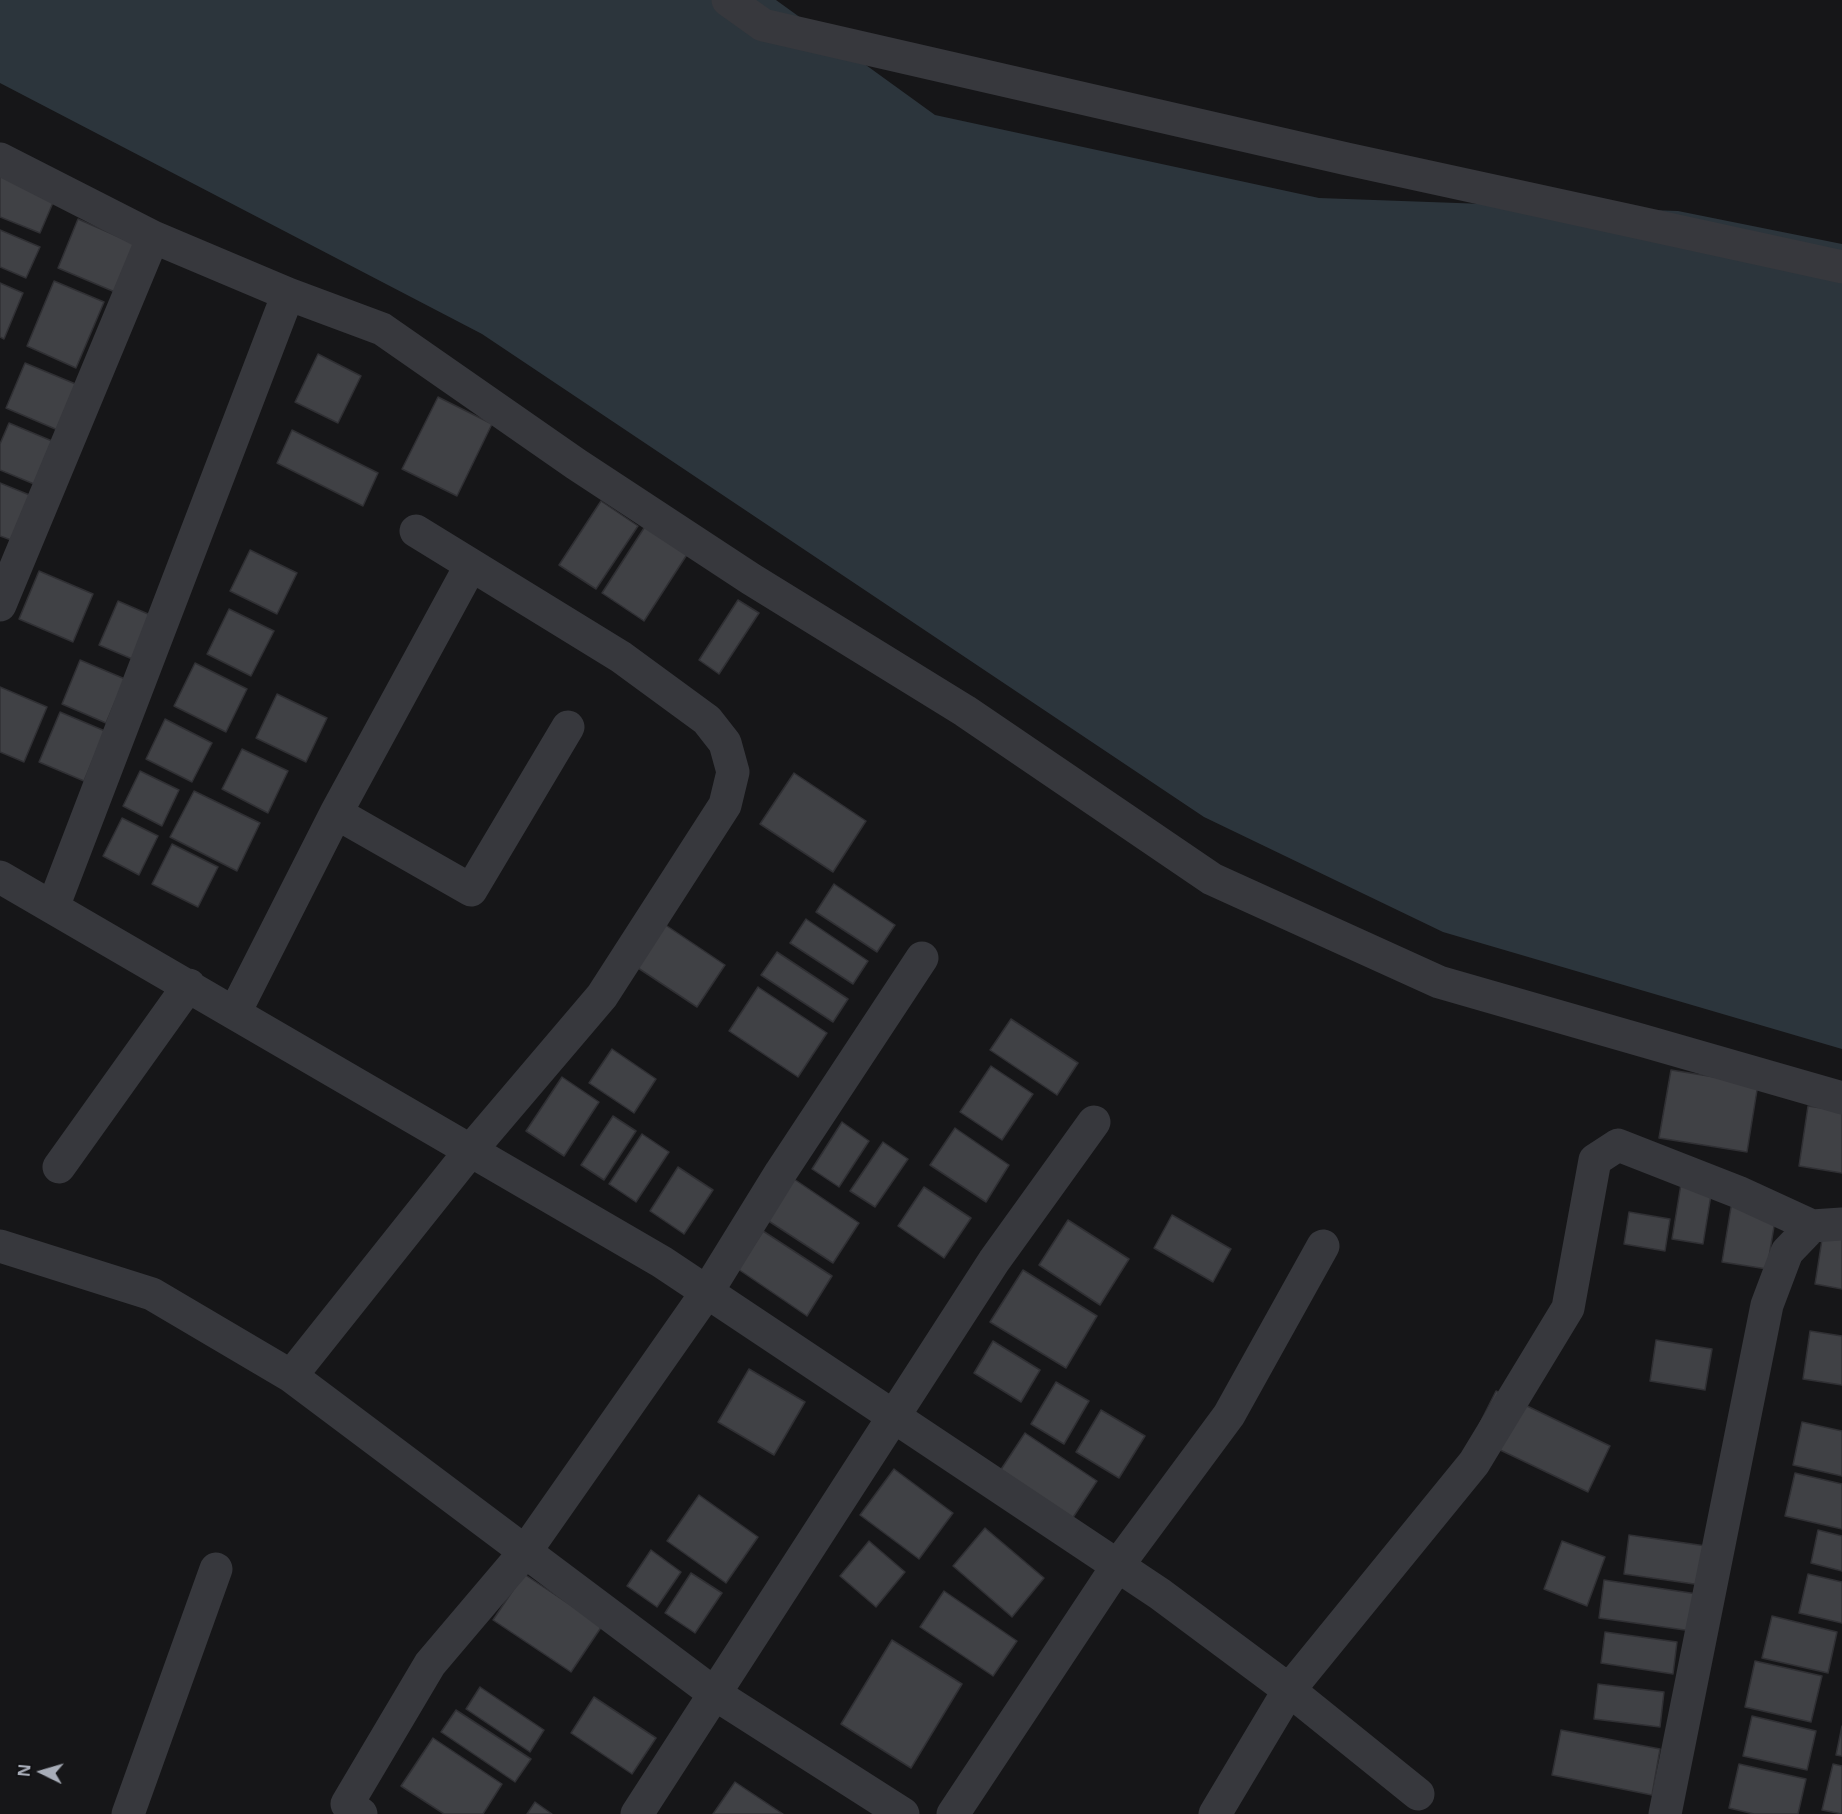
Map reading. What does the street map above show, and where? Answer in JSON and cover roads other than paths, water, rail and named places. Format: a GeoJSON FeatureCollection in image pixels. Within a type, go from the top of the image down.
{"type":"FeatureCollection","features":[{"type":"Feature","properties":{"kind":"street"},"geometry":{"type":"LineString","coordinates":[[728,0],[763,25],[1335,156],[1842,267]]}},
{"type":"Feature","properties":{"kind":"street"},"geometry":{"type":"LineString","coordinates":[[0,159],[153,237],[288,294],[382,329],[576,464],[751,579],[965,711],[1212,879],[1439,982],[1842,1098]]}},
{"type":"Feature","properties":{"kind":"street"},"geometry":{"type":"LineString","coordinates":[[0,605],[153,237]]}},
{"type":"Feature","properties":{"kind":"street"},"geometry":{"type":"LineString","coordinates":[[53,907],[288,294]]}},
{"type":"Feature","properties":{"kind":"street"},"geometry":{"type":"LineString","coordinates":[[291,1376],[471,1150],[602,996],[725,805],[733,772],[725,743],[707,720],[621,657],[416,531]]}},
{"type":"Feature","properties":{"kind":"street"},"geometry":{"type":"LineString","coordinates":[[235,1012],[336,813],[471,565]]}},
{"type":"Feature","properties":{"kind":"street"},"geometry":{"type":"LineString","coordinates":[[336,813],[471,890],[568,727]]}},
{"type":"Feature","properties":{"kind":"street"},"geometry":{"type":"LineString","coordinates":[[0,877],[662,1262],[1118,1565],[1289,1690],[1418,1794]]}},
{"type":"Feature","properties":{"kind":"street"},"geometry":{"type":"LineString","coordinates":[[361,1814],[346,1804],[430,1664],[525,1552],[707,1292],[781,1172],[922,958]]}},
{"type":"Feature","properties":{"kind":"street"},"geometry":{"type":"LineString","coordinates":[[59,1167],[189,985]]}},
{"type":"Feature","properties":{"kind":"street"},"geometry":{"type":"LineString","coordinates":[[638,1814],[994,1262],[1094,1122]]}},
{"type":"Feature","properties":{"kind":"street"},"geometry":{"type":"LineString","coordinates":[[1215,1814],[1289,1690],[1473,1464],[1568,1308],[1595,1160],[1618,1145],[1827,1225]]}},
{"type":"Feature","properties":{"kind":"street"},"geometry":{"type":"LineString","coordinates":[[1665,1814],[1767,1305],[1787,1252],[1827,1225]]}},
{"type":"Feature","properties":{"kind":"street"},"geometry":{"type":"LineString","coordinates":[[0,1246],[152,1294],[291,1376],[715,1694],[903,1814]]}},
{"type":"Feature","properties":{"kind":"street"},"geometry":{"type":"LineString","coordinates":[[953,1814],[1118,1565],[1229,1415],[1323,1246]]}},
{"type":"Feature","properties":{"kind":"street"},"geometry":{"type":"LineString","coordinates":[[128,1814],[216,1569]]}}]}
